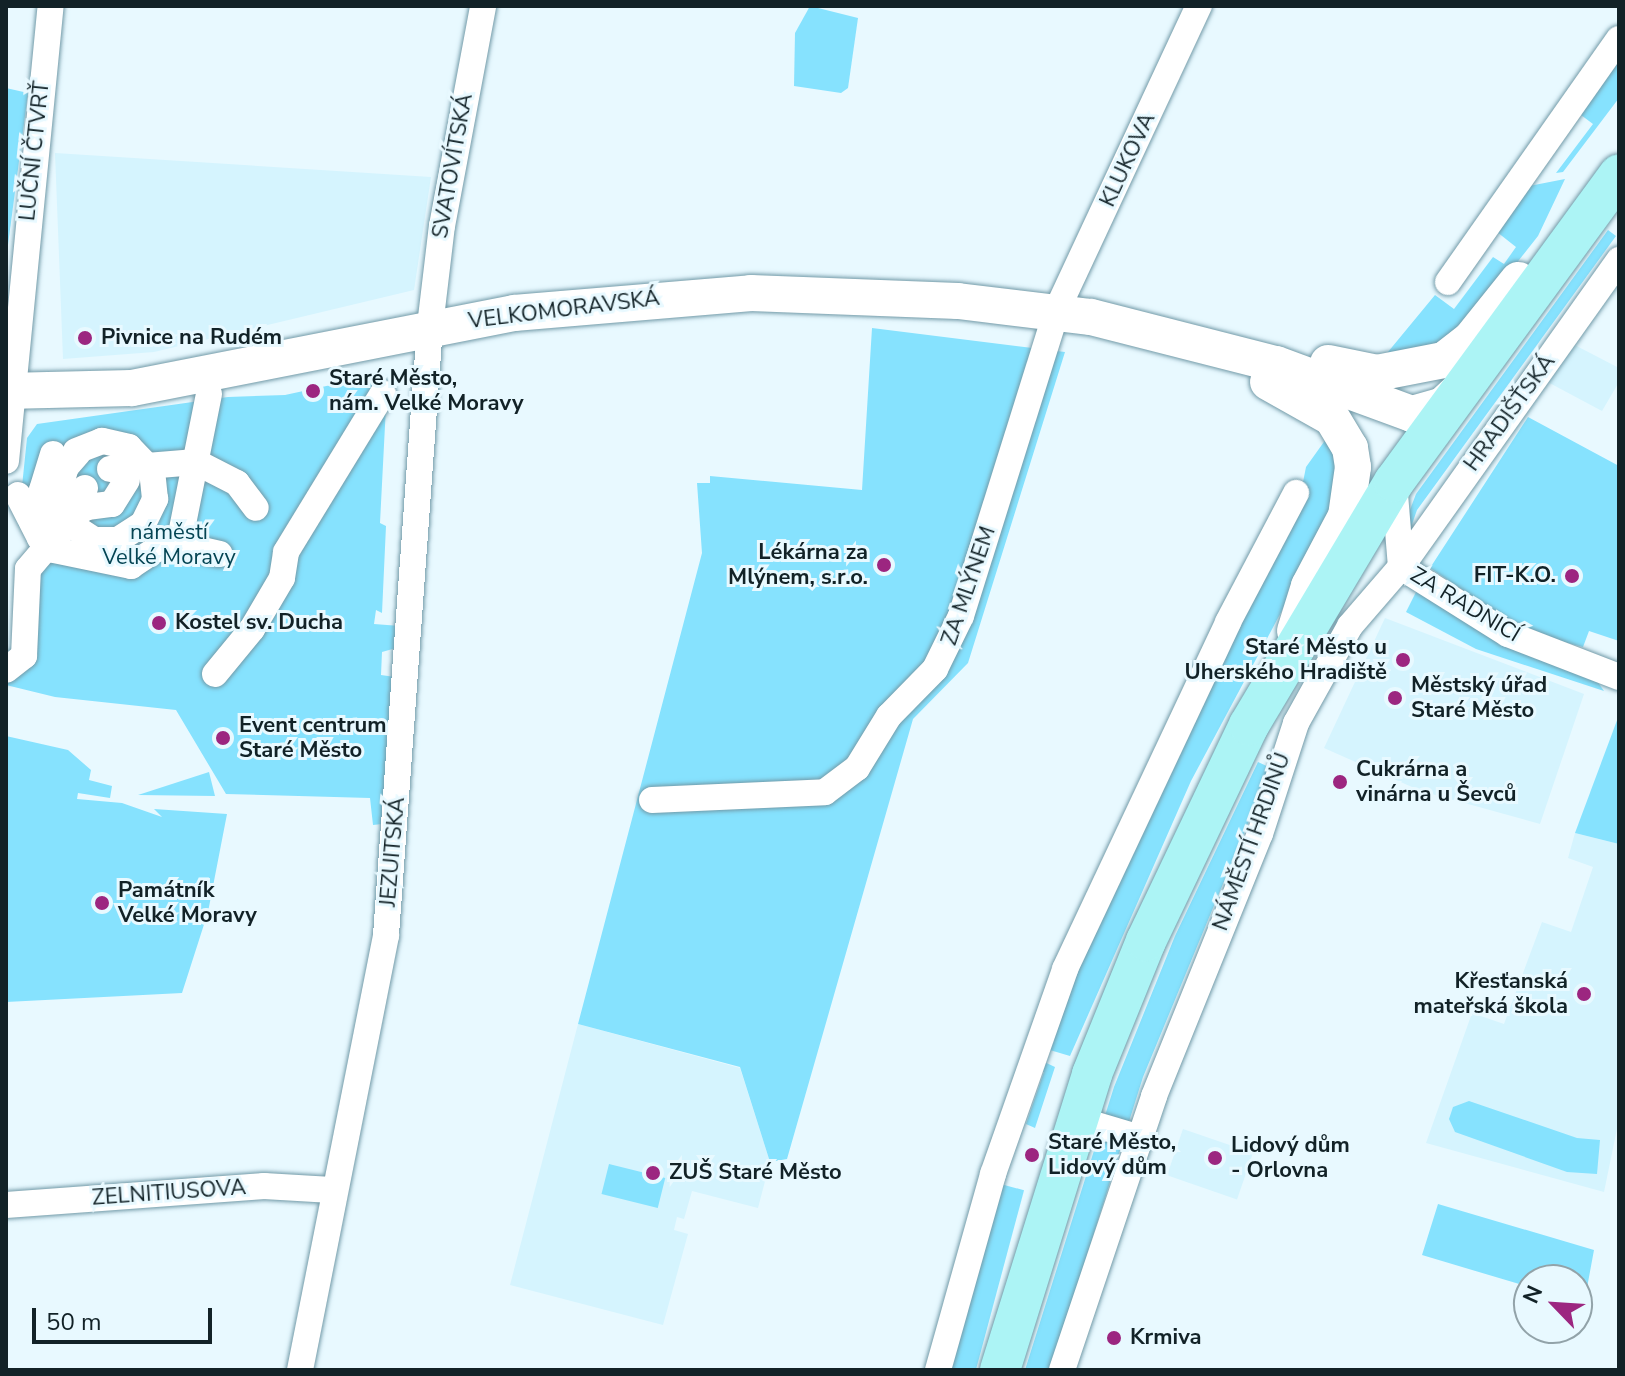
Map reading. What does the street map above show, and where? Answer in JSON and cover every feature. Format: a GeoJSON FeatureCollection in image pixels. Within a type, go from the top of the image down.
{"type":"FeatureCollection","features":[{"type":"Feature","properties":{"kind":"main road"},"geometry":{"type":"LineString","coordinates":[[1460,389],[1604,203]]}},
{"type":"Feature","properties":{"kind":"main road","name":"NÁMĚSTÍ HRDINŮ"},"geometry":{"type":"LineString","coordinates":[[1000,1370],[1076,1119],[1164,900],[1305,625],[1394,482],[1460,389]]}},
{"type":"Feature","properties":{"kind":"street","name":"LUČNÍ ČTVRŤ"},"geometry":{"type":"LineString","coordinates":[[9,392],[51,6]]}},
{"type":"Feature","properties":{"kind":"street","name":"SVATOVÍTSKÁ"},"geometry":{"type":"LineString","coordinates":[[430,326],[442,226],[483,6]]}},
{"type":"Feature","properties":{"kind":"street","name":"KLUKOVA"},"geometry":{"type":"LineString","coordinates":[[1056,312],[1199,6]]}},
{"type":"Feature","properties":{"kind":"street"},"geometry":{"type":"LineString","coordinates":[[1448,282],[1619,39]]}},
{"type":"Feature","properties":{"kind":"street","name":"VELKOMORAVSKÁ"},"geometry":{"type":"LineString","coordinates":[[1198,342],[1232,337],[1365,373],[1421,368],[1457,351],[1530,263],[1604,203]]}},
{"type":"Feature","properties":{"kind":"street","name":"HRADIŠŤSKÁ"},"geometry":{"type":"LineString","coordinates":[[1401,567],[1619,260]]}},
{"type":"Feature","properties":{"kind":"street","name":"VELKOMORAVSKÁ"},"geometry":{"type":"LineString","coordinates":[[9,392],[77,393],[158,384],[430,326],[586,303],[751,293],[848,294],[1056,312],[1126,324],[1288,368],[1391,407],[1425,413],[1460,389]]}},
{"type":"Feature","properties":{"kind":"street","name":"ZA MLÝNEM"},"geometry":{"type":"LineString","coordinates":[[652,800],[814,795],[836,787],[857,768],[889,716],[935,669],[950,642],[1056,312]]}},
{"type":"Feature","properties":{"kind":"street","name":"VELKOMORAVSKÁ"},"geometry":{"type":"LineString","coordinates":[[1126,324],[1166,347],[1270,383],[1332,418],[1350,448],[1352,486],[1342,527],[1309,586],[1305,625]]}},
{"type":"Feature","properties":{"kind":"street","name":"JEZUITSKÁ"},"geometry":{"type":"LineString","coordinates":[[300,1370],[332,1190],[386,935],[394,873],[430,326]]}},
{"type":"Feature","properties":{"kind":"street"},"geometry":{"type":"LineString","coordinates":[[6,461],[9,392]]}},
{"type":"Feature","properties":{"kind":"street"},"geometry":{"type":"LineString","coordinates":[[215,674],[252,629],[282,578],[286,552],[383,393]]}},
{"type":"Feature","properties":{"kind":"street"},"geometry":{"type":"LineString","coordinates":[[179,544],[209,394]]}},
{"type":"Feature","properties":{"kind":"street"},"geometry":{"type":"LineString","coordinates":[[1305,625],[1324,582],[1414,441],[1412,429],[1391,407]]}},
{"type":"Feature","properties":{"kind":"street"},"geometry":{"type":"LineString","coordinates":[[18,495],[86,494],[196,462],[237,483],[256,508]]}},
{"type":"Feature","properties":{"kind":"street"},"geometry":{"type":"LineString","coordinates":[[1305,625],[1401,567],[1394,482]]}},
{"type":"Feature","properties":{"kind":"street"},"geometry":{"type":"LineString","coordinates":[[938,1370],[993,1174],[1065,969],[1228,622],[1296,493]]}},
{"type":"Feature","properties":{"kind":"street"},"geometry":{"type":"LineString","coordinates":[[86,494],[131,566],[154,547],[179,544],[220,554]]}},
{"type":"Feature","properties":{"kind":"street"},"geometry":{"type":"LineString","coordinates":[[6,670],[24,656],[28,569],[86,494]]}},
{"type":"Feature","properties":{"kind":"street","name":"ZA RADNICÍ"},"geometry":{"type":"LineString","coordinates":[[1401,567],[1508,634],[1619,677]]}},
{"type":"Feature","properties":{"kind":"street","name":"NÁMĚSTÍ HRDINŮ"},"geometry":{"type":"LineString","coordinates":[[1062,1370],[1140,1138],[1260,834],[1296,723],[1350,626],[1401,567]]}},
{"type":"Feature","properties":{"kind":"street"},"geometry":{"type":"LineString","coordinates":[[1076,1119],[1140,1138]]}},
{"type":"Feature","properties":{"kind":"street","name":"ZELNITIUSOVA"},"geometry":{"type":"LineString","coordinates":[[6,1205],[254,1187],[332,1190]]}},
{"type":"Feature","properties":{"kind":"shaded area"},"geometry":{"type":"Polygon","coordinates":[[[55,153],[431,177],[414,290],[154,352],[63,359],[55,153]]]}},
{"type":"Feature","properties":{"kind":"shaded area"},"geometry":{"type":"Polygon","coordinates":[[[1567,341],[1619,368],[1619,382],[1602,411],[1542,379],[1567,341]]]}},
{"type":"Feature","properties":{"kind":"shaded area"},"geometry":{"type":"Polygon","coordinates":[[[1385,618],[1584,694],[1540,824],[1421,791],[1324,748],[1385,618]]]}},
{"type":"Feature","properties":{"kind":"shaded area"},"geometry":{"type":"Polygon","coordinates":[[[1575,833],[1619,844],[1619,1119],[1604,1192],[1426,1143],[1472,1013],[1504,1024],[1542,922],[1571,932],[1593,867],[1568,858],[1575,833]]]}},
{"type":"Feature","properties":{"kind":"shaded area","name":"ZUŠ Staré Město"},"geometry":{"type":"Polygon","coordinates":[[[578,1024],[740,1068],[770,1162],[758,1208],[692,1191],[684,1219],[677,1217],[674,1230],[688,1234],[663,1325],[510,1285],[578,1024]]]}},
{"type":"Feature","properties":{"kind":"shaded area","name":"Lidový dům - Orlovna"},"geometry":{"type":"Polygon","coordinates":[[[1183,1129],[1253,1153],[1237,1199],[1167,1175],[1183,1129]]]}},
{"type":"Feature","properties":{"kind":"green space"},"geometry":{"type":"Polygon","coordinates":[[[810,6],[858,18],[848,88],[841,93],[794,86],[795,33],[810,6]]]}},
{"type":"Feature","properties":{"kind":"green space"},"geometry":{"type":"Polygon","coordinates":[[[1619,55],[1619,98],[1563,172],[1556,173],[1593,124],[1577,112],[1619,55]]]}},
{"type":"Feature","properties":{"kind":"green space"},"geometry":{"type":"Polygon","coordinates":[[[6,88],[28,93],[6,260],[6,88]]]}},
{"type":"Feature","properties":{"kind":"green space"},"geometry":{"type":"Polygon","coordinates":[[[1565,179],[1538,236],[1474,317],[1438,349],[1383,358],[1435,295],[1454,309],[1493,257],[1504,264],[1516,247],[1497,232],[1524,187],[1565,179]]]}},
{"type":"Feature","properties":{"kind":"green space"},"geometry":{"type":"Polygon","coordinates":[[[1608,230],[1616,236],[1417,510],[1411,527],[1408,515],[1416,494],[1608,230]]]}},
{"type":"Feature","properties":{"kind":"green space"},"geometry":{"type":"Polygon","coordinates":[[[872,328],[1065,352],[968,663],[913,719],[787,1159],[770,1162],[740,1067],[578,1024],[702,553],[697,483],[710,483],[710,476],[862,490],[872,328]]]}},
{"type":"Feature","properties":{"kind":"green space","name":"náměstí Velké Moravy"},"geometry":{"type":"Polygon","coordinates":[[[377,375],[386,406],[380,523],[386,526],[382,613],[376,610],[374,624],[400,626],[396,648],[382,652],[381,675],[395,677],[382,824],[373,825],[370,798],[226,794],[176,710],[55,697],[6,685],[34,543],[18,525],[27,438],[37,424],[228,397],[285,395],[377,375]]]}},
{"type":"Feature","properties":{"kind":"green space"},"geometry":{"type":"Polygon","coordinates":[[[1528,417],[1619,466],[1619,641],[1589,631],[1583,647],[1526,632],[1430,568],[1528,417]]]}},
{"type":"Feature","properties":{"kind":"green space"},"geometry":{"type":"Polygon","coordinates":[[[1331,432],[1342,498],[1191,781],[1070,1056],[1043,1048],[1070,972],[1298,507],[1306,467],[1331,432]]]}},
{"type":"Feature","properties":{"kind":"green space"},"geometry":{"type":"Polygon","coordinates":[[[1418,588],[1597,681],[1604,691],[1476,649],[1406,612],[1418,588]]]}},
{"type":"Feature","properties":{"kind":"green space"},"geometry":{"type":"Polygon","coordinates":[[[1619,715],[1619,844],[1575,833],[1619,715]]]}},
{"type":"Feature","properties":{"kind":"green space"},"geometry":{"type":"Polygon","coordinates":[[[6,736],[68,750],[91,770],[89,780],[112,786],[110,798],[78,793],[77,799],[122,803],[162,817],[154,809],[227,814],[208,912],[182,993],[6,1002],[6,736]]]}},
{"type":"Feature","properties":{"kind":"green space"},"geometry":{"type":"Polygon","coordinates":[[[1258,762],[1271,768],[1143,1077],[1051,1370],[1025,1370],[1114,1087],[1175,936],[1258,762]]]}},
{"type":"Feature","properties":{"kind":"green space"},"geometry":{"type":"Polygon","coordinates":[[[209,772],[215,796],[138,795],[209,772]]]}},
{"type":"Feature","properties":{"kind":"green space"},"geometry":{"type":"Polygon","coordinates":[[[1040,1060],[1055,1067],[1035,1128],[1026,1124],[1044,1072],[1035,1068],[1040,1060]]]}},
{"type":"Feature","properties":{"kind":"green space"},"geometry":{"type":"Polygon","coordinates":[[[1469,1101],[1577,1138],[1600,1140],[1597,1174],[1567,1172],[1455,1132],[1449,1119],[1453,1107],[1469,1101]]]}},
{"type":"Feature","properties":{"kind":"green space"},"geometry":{"type":"Polygon","coordinates":[[[609,1164],[665,1178],[658,1208],[602,1194],[609,1164]]]}},
{"type":"Feature","properties":{"kind":"green space"},"geometry":{"type":"Polygon","coordinates":[[[997,1183],[1024,1190],[976,1370],[947,1369],[997,1183]]]}},
{"type":"Feature","properties":{"kind":"green space"},"geometry":{"type":"Polygon","coordinates":[[[1438,1204],[1594,1250],[1591,1264],[1513,1264],[1513,1282],[1422,1255],[1438,1204]]]}},
{"type":"Feature","properties":{"kind":"place","name":"Pivnice na Rudém"},"geometry":{"type":"Point","coordinates":[85,338]}},
{"type":"Feature","properties":{"kind":"place","name":"Staré Město, nám. Velké Moravy"},"geometry":{"type":"Point","coordinates":[313,391]}},
{"type":"Feature","properties":{"kind":"place","name":"Lékárna za Mlýnem, s.r.o."},"geometry":{"type":"Point","coordinates":[884,565]}},
{"type":"Feature","properties":{"kind":"place","name":"FIT-K.O."},"geometry":{"type":"Point","coordinates":[1572,576]}},
{"type":"Feature","properties":{"kind":"place","name":"Kostel sv. Ducha"},"geometry":{"type":"Point","coordinates":[159,623]}},
{"type":"Feature","properties":{"kind":"place","name":"Staré Město u Uherského Hradiště"},"geometry":{"type":"Point","coordinates":[1403,660]}},
{"type":"Feature","properties":{"kind":"place","name":"Městský úřad Staré Město"},"geometry":{"type":"Point","coordinates":[1395,698]}},
{"type":"Feature","properties":{"kind":"place","name":"Event centrum Staré Město"},"geometry":{"type":"Point","coordinates":[223,738]}},
{"type":"Feature","properties":{"kind":"place","name":"Cukrárna a vinárna u Ševců"},"geometry":{"type":"Point","coordinates":[1340,782]}},
{"type":"Feature","properties":{"kind":"place","name":"Památník Velké Moravy"},"geometry":{"type":"Point","coordinates":[102,903]}},
{"type":"Feature","properties":{"kind":"place","name":"Křesťanská mateřská škola"},"geometry":{"type":"Point","coordinates":[1584,994]}},
{"type":"Feature","properties":{"kind":"place","name":"Staré Město, Lidový dům"},"geometry":{"type":"Point","coordinates":[1032,1155]}},
{"type":"Feature","properties":{"kind":"place","name":"Lidový dům - Orlovna"},"geometry":{"type":"Point","coordinates":[1215,1158]}},
{"type":"Feature","properties":{"kind":"place","name":"ZUŠ Staré Město"},"geometry":{"type":"Point","coordinates":[653,1173]}},
{"type":"Feature","properties":{"kind":"place","name":"Krmiva"},"geometry":{"type":"Point","coordinates":[1114,1338]}}]}
